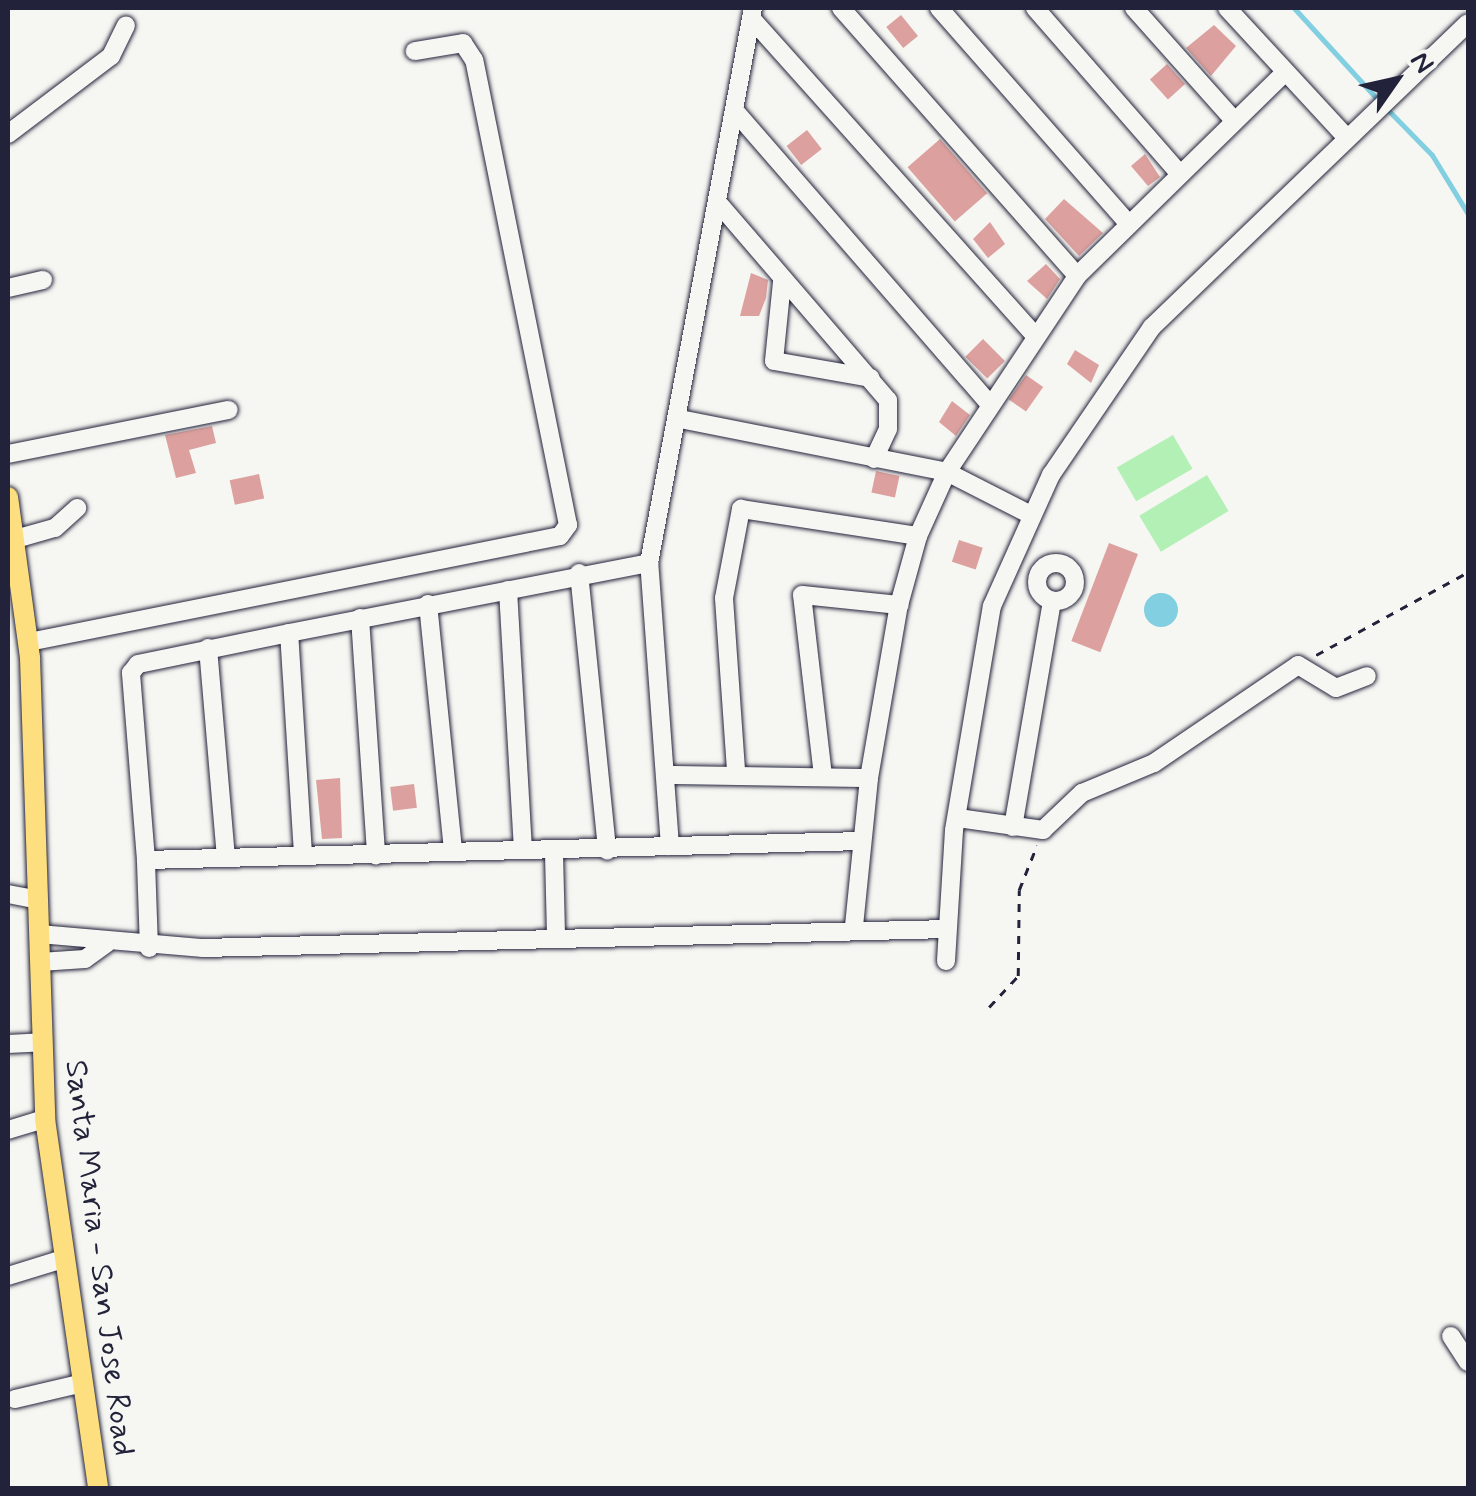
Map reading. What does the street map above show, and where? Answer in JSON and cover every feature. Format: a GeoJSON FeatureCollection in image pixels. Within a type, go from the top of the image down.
{"type":"FeatureCollection","features":[{"type":"Feature","properties":{"kind":"main road","name":"Santa Maria - San Jose Road"},"geometry":{"type":"LineString","coordinates":[[8,497],[18,538],[29,642],[45,1119],[95,1488]]}},
{"type":"Feature","properties":{"kind":"street"},"geometry":{"type":"LineString","coordinates":[[840,8],[1076,276]]}},
{"type":"Feature","properties":{"kind":"street"},"geometry":{"type":"LineString","coordinates":[[939,8],[1128,223]]}},
{"type":"Feature","properties":{"kind":"street"},"geometry":{"type":"LineString","coordinates":[[1035,8],[1178,172]]}},
{"type":"Feature","properties":{"kind":"street"},"geometry":{"type":"LineString","coordinates":[[1134,8],[1233,119]]}},
{"type":"Feature","properties":{"kind":"street"},"geometry":{"type":"LineString","coordinates":[[1227,8],[1346,137]]}},
{"type":"Feature","properties":{"kind":"street"},"geometry":{"type":"LineString","coordinates":[[752,13],[1034,335]]}},
{"type":"Feature","properties":{"kind":"street"},"geometry":{"type":"LineString","coordinates":[[670,846],[668,775],[648,564],[680,420],[752,13]]}},
{"type":"Feature","properties":{"kind":"street"},"geometry":{"type":"LineString","coordinates":[[946,961],[958,818],[985,644],[1008,560],[1029,514],[1152,327],[1468,23]]}},
{"type":"Feature","properties":{"kind":"street"},"geometry":{"type":"LineString","coordinates":[[8,134],[112,56],[126,24]]}},
{"type":"Feature","properties":{"kind":"street"},"geometry":{"type":"LineString","coordinates":[[29,642],[560,536],[568,525],[474,60],[463,44],[415,52]]}},
{"type":"Feature","properties":{"kind":"street"},"geometry":{"type":"LineString","coordinates":[[854,926],[869,778],[900,606],[918,536],[947,472],[988,401],[1076,276],[1178,172],[1285,72]]}},
{"type":"Feature","properties":{"kind":"street"},"geometry":{"type":"LineString","coordinates":[[734,110],[988,401]]}},
{"type":"Feature","properties":{"kind":"street"},"geometry":{"type":"LineString","coordinates":[[720,205],[782,282],[871,378],[891,413],[874,459]]}},
{"type":"Feature","properties":{"kind":"street"},"geometry":{"type":"LineString","coordinates":[[8,288],[43,280]]}},
{"type":"Feature","properties":{"kind":"street"},"geometry":{"type":"LineString","coordinates":[[782,282],[774,361],[871,378]]}},
{"type":"Feature","properties":{"kind":"street"},"geometry":{"type":"LineString","coordinates":[[8,454],[228,410]]}},
{"type":"Feature","properties":{"kind":"street"},"geometry":{"type":"LineString","coordinates":[[680,420],[947,472],[1029,514]]}},
{"type":"Feature","properties":{"kind":"street"},"geometry":{"type":"LineString","coordinates":[[18,538],[56,528],[76,508]]}},
{"type":"Feature","properties":{"kind":"street"},"geometry":{"type":"LineString","coordinates":[[736,770],[724,598],[741,509],[918,536]]}},
{"type":"Feature","properties":{"kind":"street"},"geometry":{"type":"LineString","coordinates":[[1008,560],[1038,574]]}},
{"type":"Feature","properties":{"kind":"street"},"geometry":{"type":"LineString","coordinates":[[1061,563],[1075,576],[1071,596],[1052,601],[1041,594],[1038,574],[1061,563]]}},
{"type":"Feature","properties":{"kind":"street"},"geometry":{"type":"LineString","coordinates":[[148,948],[146,860],[130,674],[138,664],[578,573],[648,564]]}},
{"type":"Feature","properties":{"kind":"street"},"geometry":{"type":"LineString","coordinates":[[578,573],[607,851]]}},
{"type":"Feature","properties":{"kind":"street"},"geometry":{"type":"LineString","coordinates":[[508,590],[524,850]]}},
{"type":"Feature","properties":{"kind":"street"},"geometry":{"type":"LineString","coordinates":[[823,776],[802,596],[900,606]]}},
{"type":"Feature","properties":{"kind":"street"},"geometry":{"type":"LineString","coordinates":[[1013,827],[1052,601]]}},
{"type":"Feature","properties":{"kind":"street"},"geometry":{"type":"LineString","coordinates":[[428,604],[453,849]]}},
{"type":"Feature","properties":{"kind":"street"},"geometry":{"type":"LineString","coordinates":[[360,618],[376,855]]}},
{"type":"Feature","properties":{"kind":"street"},"geometry":{"type":"LineString","coordinates":[[289,633],[303,854]]}},
{"type":"Feature","properties":{"kind":"street"},"geometry":{"type":"LineString","coordinates":[[208,648],[226,857]]}},
{"type":"Feature","properties":{"kind":"street"},"geometry":{"type":"LineString","coordinates":[[958,818],[1043,830],[1082,793],[1154,762],[1298,664],[1336,688],[1366,676]]}},
{"type":"Feature","properties":{"kind":"street"},"geometry":{"type":"LineString","coordinates":[[668,775],[736,770],[869,778]]}},
{"type":"Feature","properties":{"kind":"street"},"geometry":{"type":"LineString","coordinates":[[146,860],[376,855],[453,849],[554,853],[860,841]]}},
{"type":"Feature","properties":{"kind":"street"},"geometry":{"type":"LineString","coordinates":[[554,853],[556,934]]}},
{"type":"Feature","properties":{"kind":"street"},"geometry":{"type":"LineString","coordinates":[[8,894],[38,900]]}},
{"type":"Feature","properties":{"kind":"street"},"geometry":{"type":"LineString","coordinates":[[39,934],[82,933],[107,943],[148,948],[854,926],[946,929]]}},
{"type":"Feature","properties":{"kind":"street"},"geometry":{"type":"LineString","coordinates":[[40,962],[84,959],[107,943]]}},
{"type":"Feature","properties":{"kind":"street"},"geometry":{"type":"LineString","coordinates":[[8,1044],[42,1042]]}},
{"type":"Feature","properties":{"kind":"street"},"geometry":{"type":"LineString","coordinates":[[8,1130],[45,1119]]}},
{"type":"Feature","properties":{"kind":"street"},"geometry":{"type":"LineString","coordinates":[[8,1276],[63,1259]]}},
{"type":"Feature","properties":{"kind":"street"},"geometry":{"type":"LineString","coordinates":[[1451,1336],[1468,1362]]}},
{"type":"Feature","properties":{"kind":"street"},"geometry":{"type":"LineString","coordinates":[[16,1400],[83,1383]]}},
{"type":"Feature","properties":{"kind":"path"},"geometry":{"type":"LineString","coordinates":[[1298,664],[1468,572]]}},
{"type":"Feature","properties":{"kind":"path"},"geometry":{"type":"LineString","coordinates":[[990,1007],[1018,976],[1020,890],[1043,830]]}},
{"type":"Feature","properties":{"kind":"green space"},"geometry":{"type":"Polygon","coordinates":[[[1173,435],[1192,469],[1136,501],[1117,468],[1173,435]]]}},
{"type":"Feature","properties":{"kind":"green space"},"geometry":{"type":"Polygon","coordinates":[[[1207,475],[1229,511],[1161,552],[1139,516],[1207,475]]]}},
{"type":"Feature","properties":{"kind":"water"},"geometry":{"type":"Polygon","coordinates":[[[1161,593],[1173,598],[1178,610],[1173,622],[1161,627],[1149,622],[1144,610],[1149,598],[1161,593]]]}},
{"type":"Feature","properties":{"kind":"building"},"geometry":{"type":"Polygon","coordinates":[[[901,15],[918,36],[903,48],[886,27],[901,15]]]}},
{"type":"Feature","properties":{"kind":"building"},"geometry":{"type":"Polygon","coordinates":[[[1214,25],[1236,46],[1211,76],[1186,48],[1214,25]]]}},
{"type":"Feature","properties":{"kind":"building"},"geometry":{"type":"Polygon","coordinates":[[[1167,64],[1185,84],[1168,99],[1150,79],[1167,64]]]}},
{"type":"Feature","properties":{"kind":"building"},"geometry":{"type":"Polygon","coordinates":[[[807,130],[822,149],[801,165],[787,146],[807,130]]]}},
{"type":"Feature","properties":{"kind":"building"},"geometry":{"type":"Polygon","coordinates":[[[940,139],[987,193],[955,222],[908,167],[940,139]]]}},
{"type":"Feature","properties":{"kind":"building"},"geometry":{"type":"Polygon","coordinates":[[[1145,154],[1160,177],[1148,186],[1131,166],[1145,154]]]}},
{"type":"Feature","properties":{"kind":"building"},"geometry":{"type":"Polygon","coordinates":[[[1064,199],[1103,233],[1079,256],[1045,219],[1064,199]]]}},
{"type":"Feature","properties":{"kind":"building"},"geometry":{"type":"Polygon","coordinates":[[[990,222],[1005,244],[988,258],[973,239],[990,222]]]}},
{"type":"Feature","properties":{"kind":"building"},"geometry":{"type":"Polygon","coordinates":[[[1046,264],[1060,279],[1047,299],[1027,281],[1046,264]]]}},
{"type":"Feature","properties":{"kind":"building"},"geometry":{"type":"Polygon","coordinates":[[[751,273],[768,280],[766,298],[759,316],[740,316],[751,273]]]}},
{"type":"Feature","properties":{"kind":"building"},"geometry":{"type":"Polygon","coordinates":[[[983,339],[1005,361],[987,379],[965,357],[983,339]]]}},
{"type":"Feature","properties":{"kind":"building"},"geometry":{"type":"Polygon","coordinates":[[[1075,350],[1099,365],[1091,383],[1067,364],[1075,350]]]}},
{"type":"Feature","properties":{"kind":"building"},"geometry":{"type":"Polygon","coordinates":[[[1026,375],[1043,387],[1026,412],[1009,400],[1026,375]]]}},
{"type":"Feature","properties":{"kind":"building"},"geometry":{"type":"Polygon","coordinates":[[[952,401],[970,415],[956,436],[939,422],[952,401]]]}},
{"type":"Feature","properties":{"kind":"building"},"geometry":{"type":"Polygon","coordinates":[[[212,426],[216,443],[189,450],[196,473],[176,478],[165,435],[212,426]]]}},
{"type":"Feature","properties":{"kind":"building"},"geometry":{"type":"Polygon","coordinates":[[[876,471],[899,476],[895,498],[871,493],[876,471]]]}},
{"type":"Feature","properties":{"kind":"building"},"geometry":{"type":"Polygon","coordinates":[[[259,474],[264,498],[235,505],[230,480],[259,474]]]}},
{"type":"Feature","properties":{"kind":"building"},"geometry":{"type":"Polygon","coordinates":[[[959,540],[983,548],[976,570],[952,562],[959,540]]]}},
{"type":"Feature","properties":{"kind":"building"},"geometry":{"type":"Polygon","coordinates":[[[1109,543],[1138,554],[1100,652],[1071,641],[1109,543]]]}},
{"type":"Feature","properties":{"kind":"building"},"geometry":{"type":"Polygon","coordinates":[[[340,778],[342,838],[322,839],[316,780],[340,778]]]}},
{"type":"Feature","properties":{"kind":"building"},"geometry":{"type":"Polygon","coordinates":[[[414,784],[417,808],[393,811],[390,787],[414,784]]]}},
{"type":"Feature","properties":{"kind":"waterway"},"geometry":{"type":"LineString","coordinates":[[1294,8],[1379,101]]}},
{"type":"Feature","properties":{"kind":"waterway"},"geometry":{"type":"LineString","coordinates":[[1387,109],[1432,155],[1468,214]]}}]}
